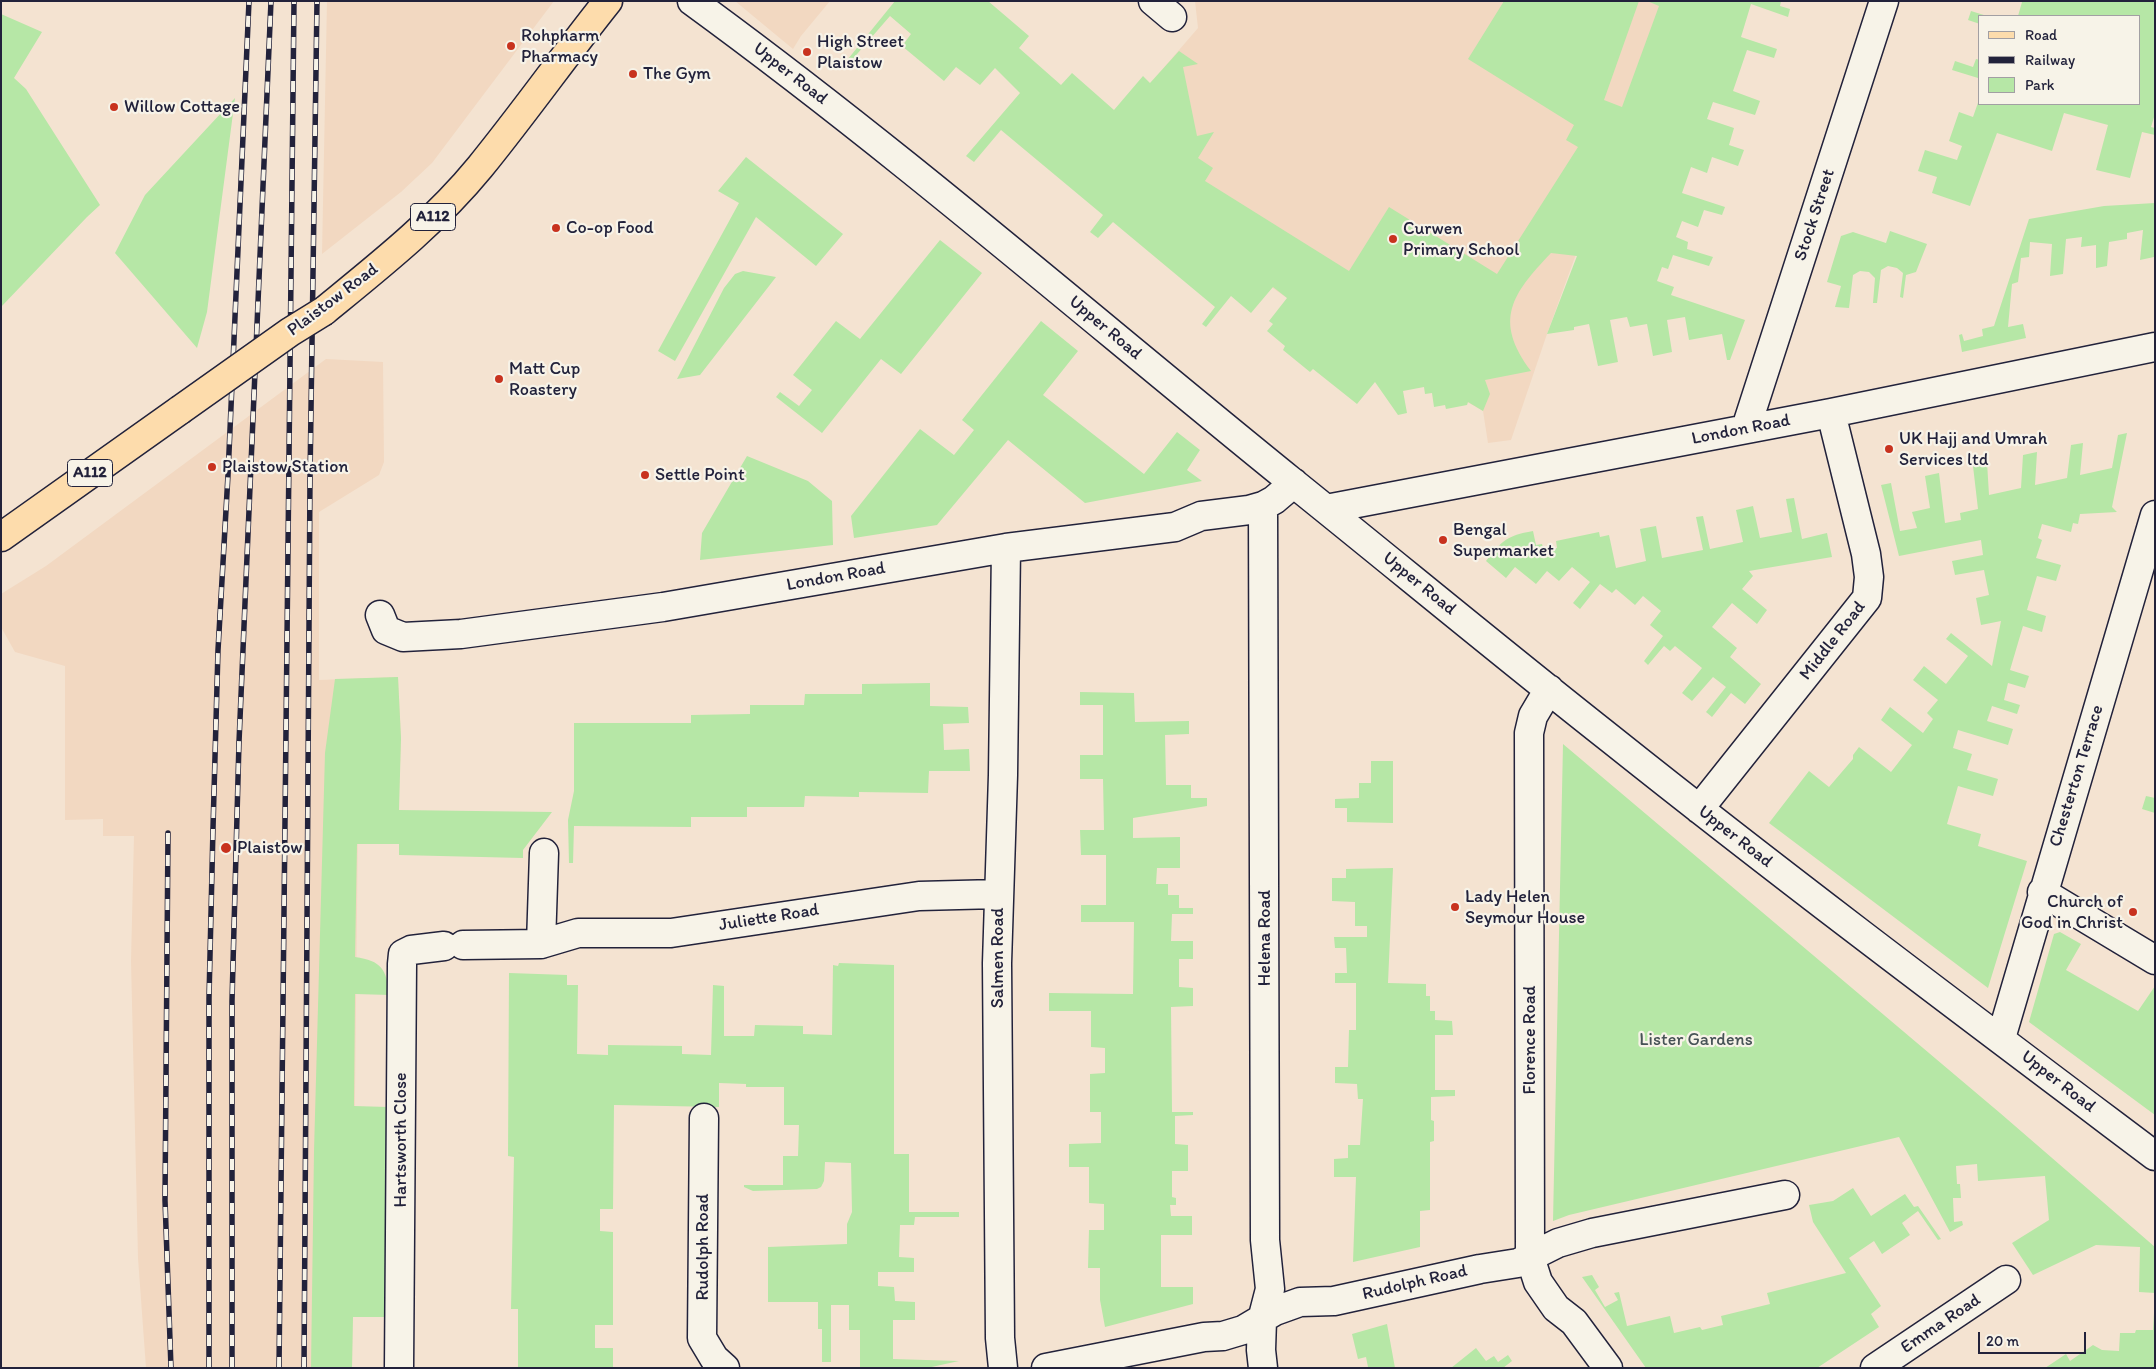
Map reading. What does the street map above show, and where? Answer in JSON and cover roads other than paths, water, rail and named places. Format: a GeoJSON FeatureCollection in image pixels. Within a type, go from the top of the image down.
{"type":"FeatureCollection","features":[{"type":"Feature","properties":{"kind":"main road","name":"Plaistow Road"},"geometry":{"type":"LineString","coordinates":[[1,537],[290,332],[324,311],[391,256],[440,210],[479,168],[608,1]]}},
{"type":"Feature","properties":{"kind":"street","name":"Upper Road"},"geometry":{"type":"LineString","coordinates":[[692,1],[784,69],[912,170],[1326,509],[1699,809],[2155,1156]]}},
{"type":"Feature","properties":{"kind":"street","name":"Stock Street"},"geometry":{"type":"LineString","coordinates":[[1746,428],[1884,1]]}},
{"type":"Feature","properties":{"kind":"street","name":"London Road"},"geometry":{"type":"LineString","coordinates":[[1326,509],[1831,413],[2155,347]]}},
{"type":"Feature","properties":{"kind":"street","name":"Middle Road"},"geometry":{"type":"LineString","coordinates":[[1699,809],[1867,598],[1869,577],[1866,554],[1831,413]]}},
{"type":"Feature","properties":{"kind":"street","name":"London Road"},"geometry":{"type":"LineString","coordinates":[[380,615],[386,630],[403,637],[462,634],[663,606],[1006,548],[1175,527],[1201,516],[1249,510],[1263,506],[1274,500],[1294,483]]}},
{"type":"Feature","properties":{"kind":"street","name":"Helena Road"},"geometry":{"type":"LineString","coordinates":[[1263,506],[1265,818],[1264,1230],[1270,1289],[1262,1320],[1261,1350],[1263,1368]]}},
{"type":"Feature","properties":{"kind":"street","name":"Chesterton Terrace"},"geometry":{"type":"LineString","coordinates":[[2000,1038],[2155,515]]}},
{"type":"Feature","properties":{"kind":"street","name":"Salmen Road"},"geometry":{"type":"LineString","coordinates":[[1003,1368],[1000,1338],[998,1239],[997,973],[1003,775],[1006,548]]}},
{"type":"Feature","properties":{"kind":"street","name":"Florence Road"},"geometry":{"type":"LineString","coordinates":[[1549,689],[1533,716],[1529,733],[1530,1257],[1538,1282],[1556,1308],[1574,1322],[1608,1368]]}},
{"type":"Feature","properties":{"kind":"street"},"geometry":{"type":"LineString","coordinates":[[541,944],[544,853]]}},
{"type":"Feature","properties":{"kind":"street"},"geometry":{"type":"LineString","coordinates":[[2042,892],[2155,960]]}},
{"type":"Feature","properties":{"kind":"street","name":"Juliette Road"},"geometry":{"type":"LineString","coordinates":[[454,946],[541,944],[578,933],[671,933],[918,896],[998,894]]}},
{"type":"Feature","properties":{"kind":"street","name":"Hartsworth Close"},"geometry":{"type":"LineString","coordinates":[[399,1368],[403,954],[411,950],[454,946]]}},
{"type":"Feature","properties":{"kind":"street","name":"Rudolph Road"},"geometry":{"type":"LineString","coordinates":[[704,1118],[702,1338],[714,1358],[725,1368]]}},
{"type":"Feature","properties":{"kind":"street","name":"Rudolph Road"},"geometry":{"type":"LineString","coordinates":[[1046,1368],[1204,1337],[1224,1336],[1243,1330],[1275,1311],[1300,1302],[1334,1302],[1480,1269],[1518,1263],[1558,1243],[1592,1233],[1785,1195]]}},
{"type":"Feature","properties":{"kind":"street","name":"Emma Road"},"geometry":{"type":"LineString","coordinates":[[1875,1368],[2006,1280]]}},
{"type":"Feature","properties":{"kind":"railway"},"geometry":{"type":"LineString","coordinates":[[209,1368],[209,998],[218,650],[228,475],[249,1]]}},
{"type":"Feature","properties":{"kind":"railway"},"geometry":{"type":"LineString","coordinates":[[232,1368],[232,1001],[239,742],[271,1]]}},
{"type":"Feature","properties":{"kind":"railway"},"geometry":{"type":"LineString","coordinates":[[279,1368],[294,1]]}},
{"type":"Feature","properties":{"kind":"railway"},"geometry":{"type":"LineString","coordinates":[[304,1368],[310,478],[317,1]]}},
{"type":"Feature","properties":{"kind":"railway"},"geometry":{"type":"LineString","coordinates":[[168,833],[165,1200],[171,1368]]}},
{"type":"Feature","properties":{"kind":"place","name":"Rohpharm Pharmacy"},"geometry":{"type":"Point","coordinates":[511,46]}},
{"type":"Feature","properties":{"kind":"place","name":"High Street Plaistow"},"geometry":{"type":"Point","coordinates":[807,52]}},
{"type":"Feature","properties":{"kind":"place","name":"The Gym"},"geometry":{"type":"Point","coordinates":[633,74]}},
{"type":"Feature","properties":{"kind":"place","name":"Willow Cottage"},"geometry":{"type":"Point","coordinates":[114,107]}},
{"type":"Feature","properties":{"kind":"place","name":"Co-op Food"},"geometry":{"type":"Point","coordinates":[556,228]}},
{"type":"Feature","properties":{"kind":"place","name":"Curwen Primary School"},"geometry":{"type":"Point","coordinates":[1393,239]}},
{"type":"Feature","properties":{"kind":"place","name":"Matt Cup Roastery"},"geometry":{"type":"Point","coordinates":[499,379]}},
{"type":"Feature","properties":{"kind":"place","name":"UK Hajj and Umrah Services ltd"},"geometry":{"type":"Point","coordinates":[1889,449]}},
{"type":"Feature","properties":{"kind":"place","name":"Plaistow Station"},"geometry":{"type":"Point","coordinates":[212,467]}},
{"type":"Feature","properties":{"kind":"place","name":"Settle Point"},"geometry":{"type":"Point","coordinates":[645,475]}},
{"type":"Feature","properties":{"kind":"place","name":"Bengal Supermarket"},"geometry":{"type":"Point","coordinates":[1443,540]}},
{"type":"Feature","properties":{"kind":"place","name":"Plaistow"},"geometry":{"type":"Point","coordinates":[226,848]}},
{"type":"Feature","properties":{"kind":"place","name":"Lady Helen Seymour House"},"geometry":{"type":"Point","coordinates":[1455,907]}},
{"type":"Feature","properties":{"kind":"place","name":"Church of God in Christ"},"geometry":{"type":"Point","coordinates":[2133,912]}},
{"type":"Feature","properties":{"kind":"park label","name":"Lister Gardens"},"geometry":{"type":"Point","coordinates":[1696,1040]}}]}
